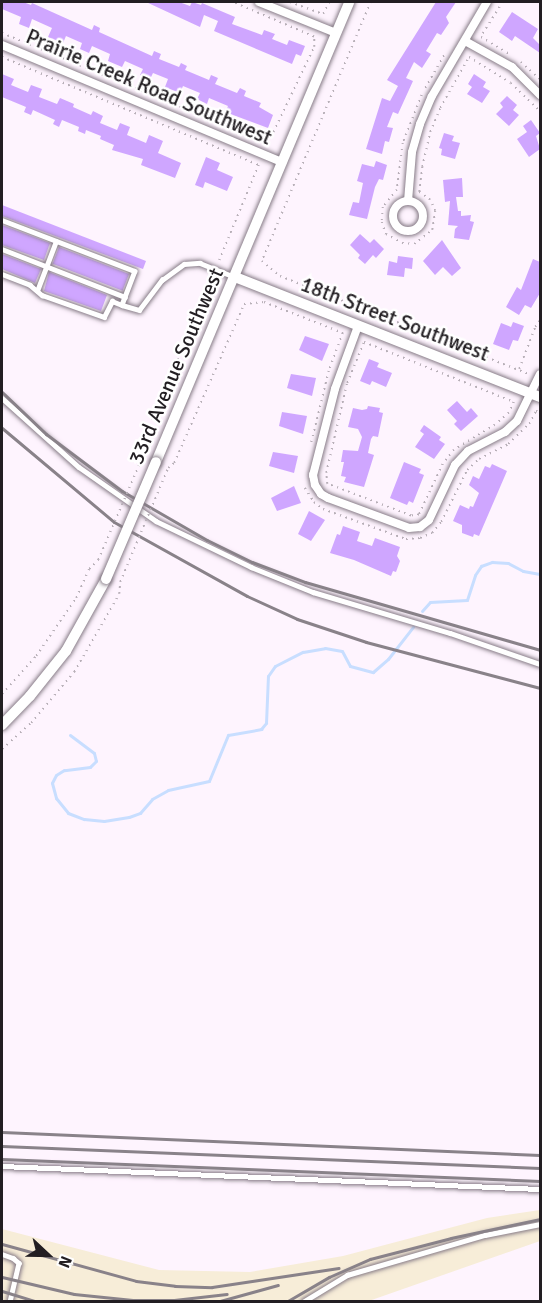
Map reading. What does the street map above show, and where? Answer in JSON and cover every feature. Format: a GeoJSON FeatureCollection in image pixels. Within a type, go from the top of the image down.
{"type":"FeatureCollection","features":[{"type":"Feature","properties":{"kind":"street"},"geometry":{"type":"LineString","coordinates":[[260,2],[336,33]]}},
{"type":"Feature","properties":{"kind":"street","name":"33rd Avenue Southwest"},"geometry":{"type":"LineString","coordinates":[[2,725],[30,696],[66,651],[106,579],[349,2]]}},
{"type":"Feature","properties":{"kind":"street"},"geometry":{"type":"LineString","coordinates":[[408,201],[412,152],[420,124],[432,96],[487,2]]}},
{"type":"Feature","properties":{"kind":"street"},"geometry":{"type":"LineString","coordinates":[[465,42],[512,67],[540,95]]}},
{"type":"Feature","properties":{"kind":"street","name":"Prairie Creek Road Southwest"},"geometry":{"type":"LineString","coordinates":[[2,45],[282,162]]}},
{"type":"Feature","properties":{"kind":"street","name":"18th Street Southwest"},"geometry":{"type":"LineString","coordinates":[[235,277],[537,395]]}},
{"type":"Feature","properties":{"kind":"street"},"geometry":{"type":"LineString","coordinates":[[358,326],[335,388],[313,476],[321,494],[328,498],[409,528],[420,527],[429,520],[455,465],[468,451],[505,432],[517,420],[537,395],[540,374]]}},
{"type":"Feature","properties":{"kind":"lane"},"geometry":{"type":"LineString","coordinates":[[2,220],[135,271],[122,305]]}},
{"type":"Feature","properties":{"kind":"lane"},"geometry":{"type":"LineString","coordinates":[[36,291],[56,241]]}},
{"type":"Feature","properties":{"kind":"lane"},"geometry":{"type":"LineString","coordinates":[[2,249],[125,297]]}},
{"type":"Feature","properties":{"kind":"lane"},"geometry":{"type":"LineString","coordinates":[[2,274],[36,291],[104,317],[112,301],[139,310],[162,280],[184,264],[200,263],[235,277]]}},
{"type":"Feature","properties":{"kind":"lane"},"geometry":{"type":"LineString","coordinates":[[2,398],[79,467],[156,521],[251,567],[313,592],[450,633],[540,664]]}},
{"type":"Feature","properties":{"kind":"lane"},"geometry":{"type":"LineString","coordinates":[[2,1166],[540,1189]]}},
{"type":"Feature","properties":{"kind":"lane"},"geometry":{"type":"LineString","coordinates":[[303,1302],[347,1275],[485,1235],[540,1224]]}},
{"type":"Feature","properties":{"kind":"lane"},"geometry":{"type":"LineString","coordinates":[[2,1254],[19,1263],[10,1302]]}},
{"type":"Feature","properties":{"kind":"path"},"geometry":{"type":"LineString","coordinates":[[2,33],[268,143],[314,47],[314,37],[232,2]]}},
{"type":"Feature","properties":{"kind":"path"},"geometry":{"type":"LineString","coordinates":[[290,2],[323,14],[329,2]]}},
{"type":"Feature","properties":{"kind":"path"},"geometry":{"type":"LineString","coordinates":[[371,2],[262,261],[280,276],[530,374]]}},
{"type":"Feature","properties":{"kind":"path"},"geometry":{"type":"LineString","coordinates":[[502,2],[481,38],[509,54]]}},
{"type":"Feature","properties":{"kind":"path"},"geometry":{"type":"LineString","coordinates":[[448,49],[410,121],[399,160],[397,190],[383,207],[382,222],[386,234],[394,239],[414,244],[432,230],[435,211],[430,200],[419,192],[422,167],[430,132],[440,108],[469,57],[511,83],[540,111]]}},
{"type":"Feature","properties":{"kind":"path"},"geometry":{"type":"LineString","coordinates":[[2,57],[259,165],[145,436],[145,451],[98,560],[89,569],[76,598],[49,637],[2,694]]}},
{"type":"Feature","properties":{"kind":"path"},"geometry":{"type":"LineString","coordinates":[[518,59],[540,79]]}},
{"type":"Feature","properties":{"kind":"path"},"geometry":{"type":"LineString","coordinates":[[519,369],[540,320]]}},
{"type":"Feature","properties":{"kind":"path"},"geometry":{"type":"LineString","coordinates":[[364,342],[514,402],[509,413],[495,425],[454,450],[443,464],[419,515],[411,516],[327,484],[326,474],[347,383],[364,342]]}},
{"type":"Feature","properties":{"kind":"path"},"geometry":{"type":"LineString","coordinates":[[2,749],[31,723],[74,672],[119,594],[120,582],[168,468]]}},
{"type":"Feature","properties":{"kind":"shaded area"},"geometry":{"type":"Polygon","coordinates":[[[540,1210],[540,1241],[366,1302],[2,1301],[2,1229],[159,1270],[250,1272],[343,1256],[487,1218],[540,1210]]]}},
{"type":"Feature","properties":{"kind":"building"},"geometry":{"type":"Polygon","coordinates":[[[2,2],[23,2],[31,5],[32,3],[92,30],[94,25],[100,28],[99,32],[152,56],[154,51],[161,54],[159,59],[179,67],[181,63],[187,66],[185,70],[209,80],[211,75],[218,78],[215,84],[237,93],[240,88],[246,91],[244,96],[261,103],[259,107],[273,115],[268,128],[225,112],[228,106],[209,98],[207,104],[197,99],[200,93],[183,86],[180,93],[165,87],[168,79],[153,73],[150,79],[140,75],[143,69],[125,61],[122,67],[108,61],[110,54],[92,46],[89,53],[80,49],[82,43],[66,36],[63,43],[48,37],[52,28],[32,19],[29,28],[19,24],[21,17],[2,9],[2,2]]]}},
{"type":"Feature","properties":{"kind":"building"},"geometry":{"type":"Polygon","coordinates":[[[146,2],[179,2],[190,6],[192,2],[201,5],[202,3],[235,17],[232,24],[262,35],[264,30],[275,34],[272,39],[287,45],[289,40],[305,46],[301,56],[296,54],[292,64],[214,31],[218,21],[204,15],[200,27],[146,2]]]}},
{"type":"Feature","properties":{"kind":"building"},"geometry":{"type":"Polygon","coordinates":[[[436,2],[456,2],[446,17],[449,23],[441,35],[437,33],[426,51],[431,54],[422,68],[414,62],[406,78],[413,81],[398,114],[393,112],[387,127],[393,128],[389,142],[385,141],[382,154],[366,149],[382,98],[390,101],[398,86],[387,80],[436,2]]]}},
{"type":"Feature","properties":{"kind":"building"},"geometry":{"type":"Polygon","coordinates":[[[512,12],[538,29],[533,38],[540,45],[540,53],[515,36],[512,41],[499,32],[512,12]]]}},
{"type":"Feature","properties":{"kind":"building"},"geometry":{"type":"Polygon","coordinates":[[[2,74],[14,79],[11,85],[28,92],[31,85],[42,89],[39,97],[57,104],[60,98],[91,115],[93,111],[103,116],[100,123],[117,130],[120,123],[130,127],[127,135],[146,143],[149,135],[163,141],[158,153],[181,163],[175,178],[141,165],[143,159],[112,150],[114,145],[100,139],[101,136],[86,130],[85,134],[78,131],[79,127],[62,120],[59,127],[53,124],[55,120],[33,110],[31,115],[24,112],[26,107],[2,97],[2,74]]]}},
{"type":"Feature","properties":{"kind":"building"},"geometry":{"type":"Polygon","coordinates":[[[474,74],[486,82],[483,87],[490,91],[482,103],[467,94],[472,87],[468,84],[474,74]]]}},
{"type":"Feature","properties":{"kind":"building"},"geometry":{"type":"Polygon","coordinates":[[[507,96],[517,105],[513,110],[519,115],[509,126],[496,114],[503,107],[500,103],[507,96]]]}},
{"type":"Feature","properties":{"kind":"building"},"geometry":{"type":"Polygon","coordinates":[[[531,120],[540,133],[536,136],[540,149],[529,157],[517,139],[527,132],[523,126],[531,120]]]}},
{"type":"Feature","properties":{"kind":"building"},"geometry":{"type":"Polygon","coordinates":[[[444,133],[454,136],[452,141],[460,143],[455,159],[441,155],[442,149],[439,148],[444,133]]]}},
{"type":"Feature","properties":{"kind":"building"},"geometry":{"type":"Polygon","coordinates":[[[206,157],[220,163],[217,170],[233,177],[227,191],[205,182],[203,188],[195,185],[206,157]]]}},
{"type":"Feature","properties":{"kind":"building"},"geometry":{"type":"Polygon","coordinates":[[[376,161],[387,165],[383,180],[379,179],[375,187],[367,219],[349,215],[353,202],[359,203],[363,183],[357,181],[362,164],[374,167],[376,161]]]}},
{"type":"Feature","properties":{"kind":"building"},"geometry":{"type":"Polygon","coordinates":[[[462,178],[463,197],[456,197],[461,216],[471,215],[470,221],[474,222],[469,240],[454,238],[455,229],[458,226],[448,225],[450,201],[445,202],[443,180],[462,178]]]}},
{"type":"Feature","properties":{"kind":"building"},"geometry":{"type":"Polygon","coordinates":[[[2,205],[146,261],[143,269],[2,216],[2,205]]]}},
{"type":"Feature","properties":{"kind":"building"},"geometry":{"type":"Polygon","coordinates":[[[2,225],[50,243],[44,260],[2,245],[2,225]]]}},
{"type":"Feature","properties":{"kind":"building"},"geometry":{"type":"Polygon","coordinates":[[[360,234],[370,243],[374,239],[384,249],[376,258],[373,255],[365,264],[350,245],[360,234]]]}},
{"type":"Feature","properties":{"kind":"building"},"geometry":{"type":"Polygon","coordinates":[[[442,240],[461,268],[452,276],[443,267],[435,275],[423,261],[442,240]]]}},
{"type":"Feature","properties":{"kind":"building"},"geometry":{"type":"Polygon","coordinates":[[[59,247],[129,274],[123,291],[53,264],[59,247]]]}},
{"type":"Feature","properties":{"kind":"building"},"geometry":{"type":"Polygon","coordinates":[[[2,254],[41,269],[35,283],[2,269],[2,254]]]}},
{"type":"Feature","properties":{"kind":"building"},"geometry":{"type":"Polygon","coordinates":[[[398,256],[413,258],[412,269],[405,268],[404,277],[387,275],[389,261],[397,263],[398,256]]]}},
{"type":"Feature","properties":{"kind":"building"},"geometry":{"type":"Polygon","coordinates":[[[533,259],[540,262],[540,293],[531,308],[525,305],[519,315],[506,307],[517,287],[521,290],[533,259]]]}},
{"type":"Feature","properties":{"kind":"building"},"geometry":{"type":"Polygon","coordinates":[[[49,272],[107,295],[101,311],[44,291],[49,272]]]}},
{"type":"Feature","properties":{"kind":"building"},"geometry":{"type":"Polygon","coordinates":[[[513,322],[524,326],[518,341],[513,340],[509,350],[493,344],[501,323],[511,327],[513,322]]]}},
{"type":"Feature","properties":{"kind":"building"},"geometry":{"type":"Polygon","coordinates":[[[305,336],[329,344],[322,361],[299,350],[305,336]]]}},
{"type":"Feature","properties":{"kind":"building"},"geometry":{"type":"Polygon","coordinates":[[[369,359],[379,363],[377,367],[392,373],[386,387],[372,381],[370,385],[360,381],[369,359]]]}},
{"type":"Feature","properties":{"kind":"building"},"geometry":{"type":"Polygon","coordinates":[[[291,374],[316,378],[312,396],[287,388],[291,374]]]}},
{"type":"Feature","properties":{"kind":"building"},"geometry":{"type":"Polygon","coordinates":[[[457,401],[467,412],[471,408],[478,416],[461,431],[454,424],[457,421],[447,410],[457,401]]]}},
{"type":"Feature","properties":{"kind":"building"},"geometry":{"type":"Polygon","coordinates":[[[368,406],[380,408],[379,412],[383,413],[378,437],[373,436],[371,439],[368,453],[374,455],[364,487],[344,482],[346,477],[341,476],[344,462],[341,462],[343,450],[358,451],[362,437],[358,429],[348,427],[353,408],[362,410],[367,409],[368,406]]]}},
{"type":"Feature","properties":{"kind":"building"},"geometry":{"type":"Polygon","coordinates":[[[282,412],[307,416],[303,434],[279,426],[282,412]]]}},
{"type":"Feature","properties":{"kind":"building"},"geometry":{"type":"Polygon","coordinates":[[[424,425],[441,437],[439,440],[445,444],[434,459],[415,447],[424,434],[420,431],[424,425]]]}},
{"type":"Feature","properties":{"kind":"building"},"geometry":{"type":"Polygon","coordinates":[[[273,452],[298,456],[294,473],[269,466],[273,452]]]}},
{"type":"Feature","properties":{"kind":"building"},"geometry":{"type":"Polygon","coordinates":[[[404,462],[421,469],[419,473],[424,475],[413,503],[409,501],[407,505],[390,498],[404,462]]]}},
{"type":"Feature","properties":{"kind":"building"},"geometry":{"type":"Polygon","coordinates":[[[492,464],[507,471],[479,536],[474,534],[473,537],[462,533],[462,525],[453,521],[460,505],[469,509],[470,506],[473,507],[479,493],[469,485],[473,476],[479,479],[485,466],[490,468],[492,464]]]}},
{"type":"Feature","properties":{"kind":"building"},"geometry":{"type":"Polygon","coordinates":[[[294,486],[301,503],[277,511],[271,498],[294,486]]]}},
{"type":"Feature","properties":{"kind":"building"},"geometry":{"type":"Polygon","coordinates":[[[309,511],[325,520],[311,541],[298,534],[309,511]]]}},
{"type":"Feature","properties":{"kind":"building"},"geometry":{"type":"Polygon","coordinates":[[[343,526],[360,532],[357,541],[372,546],[375,538],[400,547],[397,556],[400,561],[396,572],[393,571],[391,576],[354,560],[330,553],[337,534],[340,535],[343,526]]]}},
{"type":"Feature","properties":{"kind":"waterway"},"geometry":{"type":"LineString","coordinates":[[422,611],[430,602],[467,600],[475,575],[481,566],[492,562],[508,563],[523,571],[540,574]]}},
{"type":"Feature","properties":{"kind":"waterway"},"geometry":{"type":"LineString","coordinates":[[70,735],[94,753],[96,761],[90,767],[64,770],[56,775],[52,783],[56,798],[68,813],[84,819],[104,821],[129,817],[140,813],[152,799],[168,790],[209,781],[228,735],[261,729],[266,723],[268,676],[275,666],[303,652],[325,648],[342,651],[350,666],[373,672],[388,659],[413,627]]}},
{"type":"Feature","properties":{"kind":"railway"},"geometry":{"type":"LineString","coordinates":[[2,392],[46,434],[122,491],[207,540],[252,562],[305,582],[540,650]]}},
{"type":"Feature","properties":{"kind":"railway"},"geometry":{"type":"LineString","coordinates":[[2,428],[114,522],[247,596],[297,619],[366,642],[540,688]]}},
{"type":"Feature","properties":{"kind":"railway"},"geometry":{"type":"LineString","coordinates":[[2,1132],[540,1155]]}},
{"type":"Feature","properties":{"kind":"railway"},"geometry":{"type":"LineString","coordinates":[[2,1146],[540,1168]]}},
{"type":"Feature","properties":{"kind":"railway"},"geometry":{"type":"LineString","coordinates":[[2,1159],[540,1181]]}},
{"type":"Feature","properties":{"kind":"railway"},"geometry":{"type":"LineString","coordinates":[[286,1302],[329,1277],[370,1259],[451,1238],[540,1219]]}},
{"type":"Feature","properties":{"kind":"railway"},"geometry":{"type":"LineString","coordinates":[[2,1244],[136,1281],[175,1286],[212,1287],[339,1268]]}},
{"type":"Feature","properties":{"kind":"railway"},"geometry":{"type":"LineString","coordinates":[[2,1277],[74,1294],[133,1300],[174,1300],[227,1294]]}},
{"type":"Feature","properties":{"kind":"railway"},"geometry":{"type":"LineString","coordinates":[[220,1301],[278,1285]]}},
{"type":"Feature","properties":{"kind":"railway"},"geometry":{"type":"LineString","coordinates":[[2,1291],[38,1302]]}}]}
